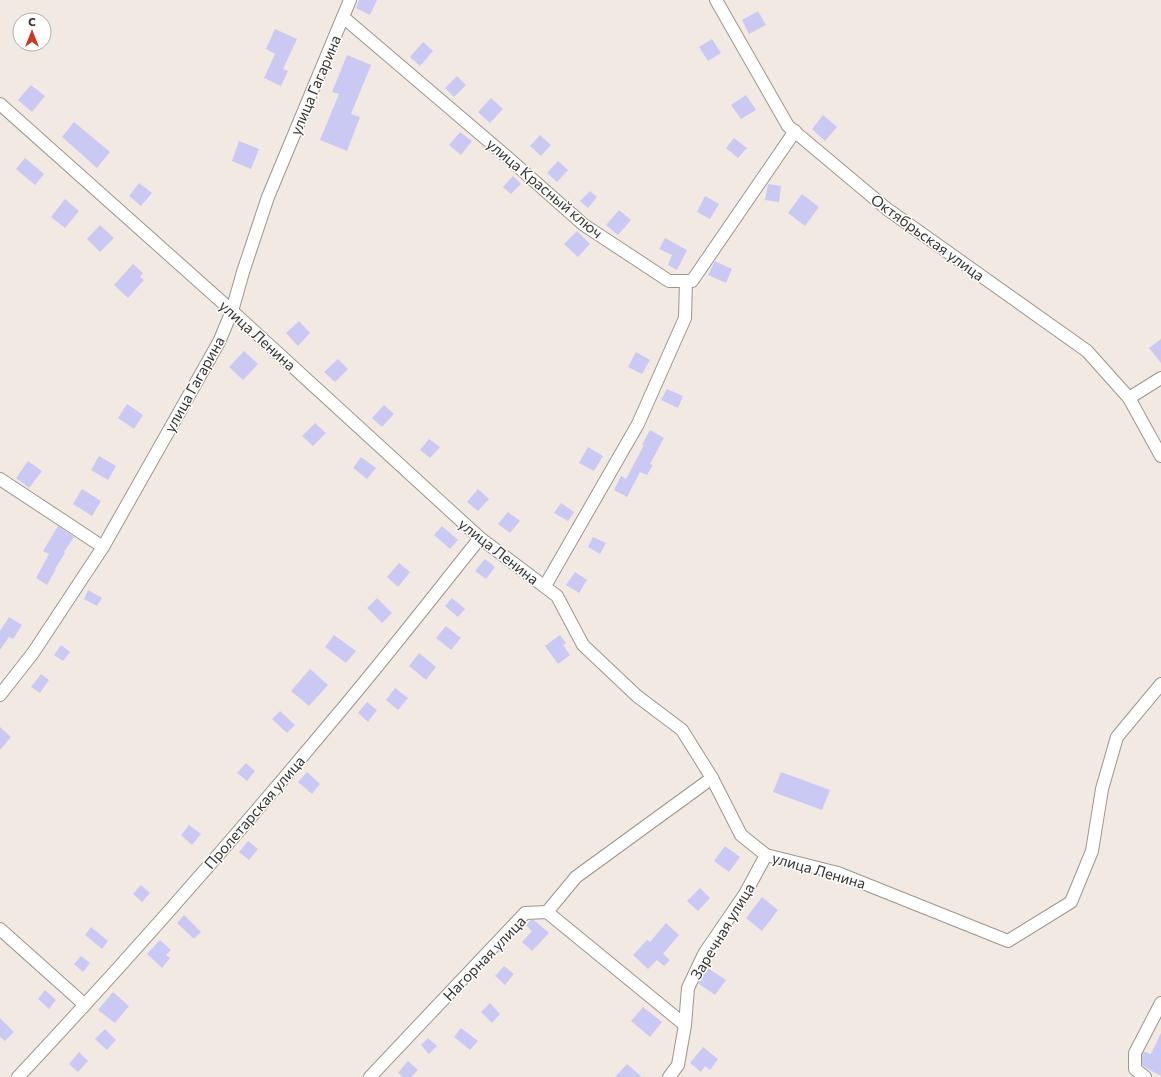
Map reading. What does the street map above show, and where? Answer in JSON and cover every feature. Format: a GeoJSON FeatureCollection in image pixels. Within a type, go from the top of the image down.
{"type":"FeatureCollection","features":[{"type":"Feature","properties":{"kind":"street","name":"улица Гагарина"},"geometry":{"type":"LineString","coordinates":[[0,695],[33,653],[103,547],[219,342],[232,311],[243,272],[268,197],[350,0]]}},
{"type":"Feature","properties":{"kind":"street","name":"Октябрьская улица"},"geometry":{"type":"LineString","coordinates":[[716,0],[788,126],[888,209],[1087,351],[1129,398],[1161,456]]}},
{"type":"Feature","properties":{"kind":"street","name":"улица Красный ключ"},"geometry":{"type":"LineString","coordinates":[[343,17],[506,156],[584,225],[668,281],[686,280]]}},
{"type":"Feature","properties":{"kind":"street","name":"улица Ленина"},"geometry":{"type":"LineString","coordinates":[[0,104],[232,311],[480,538],[558,596],[583,645],[637,696],[682,730],[712,778],[741,835],[766,856],[838,873],[1008,941],[1071,902],[1092,851],[1102,789],[1117,737],[1161,684]]}},
{"type":"Feature","properties":{"kind":"street"},"geometry":{"type":"LineString","coordinates":[[545,586],[638,424],[685,318],[686,280],[692,280],[795,131]]}},
{"type":"Feature","properties":{"kind":"street"},"geometry":{"type":"LineString","coordinates":[[1129,398],[1161,378]]}},
{"type":"Feature","properties":{"kind":"street"},"geometry":{"type":"LineString","coordinates":[[0,479],[103,547]]}},
{"type":"Feature","properties":{"kind":"street","name":"Пролетарская улица"},"geometry":{"type":"LineString","coordinates":[[18,1077],[85,1005],[195,881],[333,721],[480,538]]}},
{"type":"Feature","properties":{"kind":"street"},"geometry":{"type":"LineString","coordinates":[[547,912],[576,877],[712,778]]}},
{"type":"Feature","properties":{"kind":"street","name":"Заречная улица"},"geometry":{"type":"LineString","coordinates":[[669,1077],[678,1065],[685,1025],[688,988],[704,954],[745,894],[766,856]]}},
{"type":"Feature","properties":{"kind":"street","name":"Нагорная улица"},"geometry":{"type":"LineString","coordinates":[[370,1077],[525,913],[547,912],[685,1025]]}},
{"type":"Feature","properties":{"kind":"street"},"geometry":{"type":"LineString","coordinates":[[0,930],[85,1005]]}},
{"type":"Feature","properties":{"kind":"street"},"geometry":{"type":"LineString","coordinates":[[1145,1077],[1135,1069],[1135,1053],[1161,1002]]}},
{"type":"Feature","properties":{"kind":"building"},"geometry":{"type":"Polygon","coordinates":[[[359,0],[377,0],[370,15],[356,8],[359,0]]]}},
{"type":"Feature","properties":{"kind":"building"},"geometry":{"type":"Polygon","coordinates":[[[758,11],[766,25],[749,34],[742,20],[758,11]]]}},
{"type":"Feature","properties":{"kind":"building"},"geometry":{"type":"Polygon","coordinates":[[[275,29],[297,39],[283,69],[288,71],[281,86],[264,78],[275,54],[266,49],[275,29]]]}},
{"type":"Feature","properties":{"kind":"building"},"geometry":{"type":"Polygon","coordinates":[[[712,39],[721,53],[708,61],[699,47],[712,39]]]}},
{"type":"Feature","properties":{"kind":"building"},"geometry":{"type":"Polygon","coordinates":[[[423,42],[433,51],[420,66],[410,57],[423,42]]]}},
{"type":"Feature","properties":{"kind":"building"},"geometry":{"type":"Polygon","coordinates":[[[347,55],[371,65],[351,114],[360,117],[347,151],[320,140],[339,94],[332,92],[347,55]]]}},
{"type":"Feature","properties":{"kind":"building"},"geometry":{"type":"Polygon","coordinates":[[[457,76],[466,85],[454,97],[445,88],[457,76]]]}},
{"type":"Feature","properties":{"kind":"building"},"geometry":{"type":"Polygon","coordinates":[[[31,85],[45,96],[32,112],[18,100],[31,85]]]}},
{"type":"Feature","properties":{"kind":"building"},"geometry":{"type":"Polygon","coordinates":[[[746,95],[756,110],[741,119],[731,105],[746,95]]]}},
{"type":"Feature","properties":{"kind":"building"},"geometry":{"type":"Polygon","coordinates":[[[491,98],[503,109],[490,123],[478,112],[491,98]]]}},
{"type":"Feature","properties":{"kind":"building"},"geometry":{"type":"Polygon","coordinates":[[[823,115],[837,127],[825,141],[812,129],[823,115]]]}},
{"type":"Feature","properties":{"kind":"building"},"geometry":{"type":"Polygon","coordinates":[[[74,122],[110,152],[97,168],[62,137],[74,122]]]}},
{"type":"Feature","properties":{"kind":"building"},"geometry":{"type":"Polygon","coordinates":[[[460,132],[472,141],[461,155],[449,145],[460,132]]]}},
{"type":"Feature","properties":{"kind":"building"},"geometry":{"type":"Polygon","coordinates":[[[540,135],[551,145],[541,156],[530,146],[540,135]]]}},
{"type":"Feature","properties":{"kind":"building"},"geometry":{"type":"Polygon","coordinates":[[[734,138],[747,148],[738,158],[726,148],[734,138]]]}},
{"type":"Feature","properties":{"kind":"building"},"geometry":{"type":"Polygon","coordinates":[[[239,141],[259,149],[251,169],[232,161],[239,141]]]}},
{"type":"Feature","properties":{"kind":"building"},"geometry":{"type":"Polygon","coordinates":[[[25,158],[44,174],[35,185],[16,169],[25,158]]]}},
{"type":"Feature","properties":{"kind":"building"},"geometry":{"type":"Polygon","coordinates":[[[558,161],[568,170],[557,182],[547,173],[558,161]]]}},
{"type":"Feature","properties":{"kind":"building"},"geometry":{"type":"Polygon","coordinates":[[[513,176],[521,184],[511,194],[503,187],[513,176]]]}},
{"type":"Feature","properties":{"kind":"building"},"geometry":{"type":"Polygon","coordinates":[[[139,183],[152,193],[141,206],[129,196],[139,183]]]}},
{"type":"Feature","properties":{"kind":"building"},"geometry":{"type":"Polygon","coordinates":[[[768,184],[781,186],[779,202],[765,200],[768,184]]]}},
{"type":"Feature","properties":{"kind":"building"},"geometry":{"type":"Polygon","coordinates":[[[590,191],[597,197],[588,208],[580,201],[590,191]]]}},
{"type":"Feature","properties":{"kind":"building"},"geometry":{"type":"Polygon","coordinates":[[[802,194],[819,207],[805,226],[788,213],[802,194]]]}},
{"type":"Feature","properties":{"kind":"building"},"geometry":{"type":"Polygon","coordinates":[[[705,196],[719,204],[710,219],[697,212],[705,196]]]}},
{"type":"Feature","properties":{"kind":"building"},"geometry":{"type":"Polygon","coordinates":[[[65,199],[79,211],[65,228],[51,217],[65,199]]]}},
{"type":"Feature","properties":{"kind":"building"},"geometry":{"type":"Polygon","coordinates":[[[619,210],[631,220],[618,235],[606,225],[619,210]]]}},
{"type":"Feature","properties":{"kind":"building"},"geometry":{"type":"Polygon","coordinates":[[[100,225],[114,238],[100,252],[87,239],[100,225]]]}},
{"type":"Feature","properties":{"kind":"building"},"geometry":{"type":"Polygon","coordinates":[[[577,231],[590,244],[578,257],[564,244],[577,231]]]}},
{"type":"Feature","properties":{"kind":"building"},"geometry":{"type":"Polygon","coordinates":[[[665,238],[687,250],[677,270],[668,265],[672,255],[659,249],[665,238]]]}},
{"type":"Feature","properties":{"kind":"building"},"geometry":{"type":"Polygon","coordinates":[[[715,261],[732,269],[726,283],[708,275],[715,261]]]}},
{"type":"Feature","properties":{"kind":"building"},"geometry":{"type":"Polygon","coordinates":[[[133,264],[143,273],[140,277],[144,280],[128,298],[114,285],[133,264]]]}},
{"type":"Feature","properties":{"kind":"building"},"geometry":{"type":"Polygon","coordinates":[[[299,321],[310,333],[298,346],[286,333],[299,321]]]}},
{"type":"Feature","properties":{"kind":"building"},"geometry":{"type":"Polygon","coordinates":[[[1161,339],[1161,363],[1149,348],[1161,339]]]}},
{"type":"Feature","properties":{"kind":"building"},"geometry":{"type":"Polygon","coordinates":[[[244,351],[258,364],[243,380],[229,367],[244,351]]]}},
{"type":"Feature","properties":{"kind":"building"},"geometry":{"type":"Polygon","coordinates":[[[636,352],[650,360],[642,374],[628,367],[636,352]]]}},
{"type":"Feature","properties":{"kind":"building"},"geometry":{"type":"Polygon","coordinates":[[[338,359],[348,369],[335,382],[324,372],[338,359]]]}},
{"type":"Feature","properties":{"kind":"building"},"geometry":{"type":"Polygon","coordinates":[[[667,389],[683,396],[678,408],[661,400],[667,389]]]}},
{"type":"Feature","properties":{"kind":"building"},"geometry":{"type":"Polygon","coordinates":[[[127,404],[143,415],[134,429],[118,418],[127,404]]]}},
{"type":"Feature","properties":{"kind":"building"},"geometry":{"type":"Polygon","coordinates":[[[384,405],[394,414],[382,427],[372,418],[384,405]]]}},
{"type":"Feature","properties":{"kind":"building"},"geometry":{"type":"Polygon","coordinates":[[[315,423],[326,433],[313,446],[302,436],[315,423]]]}},
{"type":"Feature","properties":{"kind":"building"},"geometry":{"type":"Polygon","coordinates":[[[650,430],[664,438],[650,464],[653,465],[647,475],[640,472],[627,497],[614,490],[621,476],[626,479],[644,445],[642,445],[650,430]]]}},
{"type":"Feature","properties":{"kind":"building"},"geometry":{"type":"Polygon","coordinates":[[[429,439],[440,447],[430,458],[420,450],[429,439]]]}},
{"type":"Feature","properties":{"kind":"building"},"geometry":{"type":"Polygon","coordinates":[[[588,447],[603,456],[594,471],[579,463],[588,447]]]}},
{"type":"Feature","properties":{"kind":"building"},"geometry":{"type":"Polygon","coordinates":[[[99,456],[116,466],[108,480],[91,470],[99,456]]]}},
{"type":"Feature","properties":{"kind":"building"},"geometry":{"type":"Polygon","coordinates":[[[361,457],[376,468],[367,479],[353,468],[361,457]]]}},
{"type":"Feature","properties":{"kind":"building"},"geometry":{"type":"Polygon","coordinates":[[[28,461],[42,471],[29,488],[16,478],[28,461]]]}},
{"type":"Feature","properties":{"kind":"building"},"geometry":{"type":"Polygon","coordinates":[[[82,489],[101,501],[92,516],[73,504],[82,489]]]}},
{"type":"Feature","properties":{"kind":"building"},"geometry":{"type":"Polygon","coordinates":[[[478,489],[489,499],[478,511],[467,502],[478,489]]]}},
{"type":"Feature","properties":{"kind":"building"},"geometry":{"type":"Polygon","coordinates":[[[561,503],[574,512],[568,521],[554,513],[561,503]]]}},
{"type":"Feature","properties":{"kind":"building"},"geometry":{"type":"Polygon","coordinates":[[[508,512],[520,521],[510,533],[498,524],[508,512]]]}},
{"type":"Feature","properties":{"kind":"building"},"geometry":{"type":"Polygon","coordinates":[[[58,526],[74,537],[64,552],[65,553],[47,585],[36,578],[49,554],[43,551],[58,526]]]}},
{"type":"Feature","properties":{"kind":"building"},"geometry":{"type":"Polygon","coordinates":[[[442,526],[458,540],[450,549],[434,535],[442,526]]]}},
{"type":"Feature","properties":{"kind":"building"},"geometry":{"type":"Polygon","coordinates":[[[593,537],[606,543],[600,554],[588,547],[593,537]]]}},
{"type":"Feature","properties":{"kind":"building"},"geometry":{"type":"Polygon","coordinates":[[[485,559],[495,567],[486,579],[475,571],[485,559]]]}},
{"type":"Feature","properties":{"kind":"building"},"geometry":{"type":"Polygon","coordinates":[[[399,563],[410,572],[398,587],[387,577],[399,563]]]}},
{"type":"Feature","properties":{"kind":"building"},"geometry":{"type":"Polygon","coordinates":[[[575,572],[587,580],[579,593],[566,585],[575,572]]]}},
{"type":"Feature","properties":{"kind":"building"},"geometry":{"type":"Polygon","coordinates":[[[88,590],[102,598],[97,606],[84,599],[88,590]]]}},
{"type":"Feature","properties":{"kind":"building"},"geometry":{"type":"Polygon","coordinates":[[[377,598],[392,613],[382,623],[367,608],[377,598]]]}},
{"type":"Feature","properties":{"kind":"building"},"geometry":{"type":"Polygon","coordinates":[[[452,598],[465,609],[458,617],[445,606],[452,598]]]}},
{"type":"Feature","properties":{"kind":"building"},"geometry":{"type":"Polygon","coordinates":[[[9,617],[22,625],[13,639],[9,637],[0,650],[0,631],[9,617]]]}},
{"type":"Feature","properties":{"kind":"building"},"geometry":{"type":"Polygon","coordinates":[[[446,626],[461,638],[451,650],[436,638],[446,626]]]}},
{"type":"Feature","properties":{"kind":"building"},"geometry":{"type":"Polygon","coordinates":[[[334,635],[356,651],[346,663],[325,647],[334,635]]]}},
{"type":"Feature","properties":{"kind":"building"},"geometry":{"type":"Polygon","coordinates":[[[560,635],[566,643],[563,645],[570,655],[558,664],[545,646],[560,635]]]}},
{"type":"Feature","properties":{"kind":"building"},"geometry":{"type":"Polygon","coordinates":[[[61,645],[70,652],[63,661],[54,655],[61,645]]]}},
{"type":"Feature","properties":{"kind":"building"},"geometry":{"type":"Polygon","coordinates":[[[419,653],[436,667],[426,680],[409,666],[419,653]]]}},
{"type":"Feature","properties":{"kind":"building"},"geometry":{"type":"Polygon","coordinates":[[[310,669],[328,685],[309,706],[291,691],[310,669]]]}},
{"type":"Feature","properties":{"kind":"building"},"geometry":{"type":"Polygon","coordinates":[[[41,674],[49,680],[40,693],[31,687],[41,674]]]}},
{"type":"Feature","properties":{"kind":"building"},"geometry":{"type":"Polygon","coordinates":[[[395,688],[408,698],[398,710],[386,700],[395,688]]]}},
{"type":"Feature","properties":{"kind":"building"},"geometry":{"type":"Polygon","coordinates":[[[367,702],[377,710],[368,722],[358,713],[367,702]]]}},
{"type":"Feature","properties":{"kind":"building"},"geometry":{"type":"Polygon","coordinates":[[[280,711],[295,725],[287,733],[272,719],[280,711]]]}},
{"type":"Feature","properties":{"kind":"building"},"geometry":{"type":"Polygon","coordinates":[[[0,727],[11,737],[0,750],[0,727]]]}},
{"type":"Feature","properties":{"kind":"building"},"geometry":{"type":"Polygon","coordinates":[[[246,763],[255,771],[247,781],[237,773],[246,763]]]}},
{"type":"Feature","properties":{"kind":"building"},"geometry":{"type":"Polygon","coordinates":[[[307,772],[320,784],[312,794],[298,782],[307,772]]]}},
{"type":"Feature","properties":{"kind":"building"},"geometry":{"type":"Polygon","coordinates":[[[781,772],[830,790],[822,810],[773,792],[781,772]]]}},
{"type":"Feature","properties":{"kind":"building"},"geometry":{"type":"Polygon","coordinates":[[[189,825],[201,834],[192,845],[181,835],[189,825]]]}},
{"type":"Feature","properties":{"kind":"building"},"geometry":{"type":"Polygon","coordinates":[[[248,841],[258,849],[249,860],[239,852],[248,841]]]}},
{"type":"Feature","properties":{"kind":"building"},"geometry":{"type":"Polygon","coordinates":[[[725,846],[740,857],[729,872],[714,861],[725,846]]]}},
{"type":"Feature","properties":{"kind":"building"},"geometry":{"type":"Polygon","coordinates":[[[141,885],[150,893],[142,902],[133,894],[141,885]]]}},
{"type":"Feature","properties":{"kind":"building"},"geometry":{"type":"Polygon","coordinates":[[[700,888],[710,898],[698,911],[687,901],[700,888]]]}},
{"type":"Feature","properties":{"kind":"building"},"geometry":{"type":"Polygon","coordinates":[[[762,897],[778,910],[762,931],[746,918],[762,897]]]}},
{"type":"Feature","properties":{"kind":"building"},"geometry":{"type":"Polygon","coordinates":[[[184,915],[201,932],[194,939],[177,923],[184,915]]]}},
{"type":"Feature","properties":{"kind":"building"},"geometry":{"type":"Polygon","coordinates":[[[531,920],[534,920],[549,933],[532,951],[522,942],[532,931],[526,925],[531,920]]]}},
{"type":"Feature","properties":{"kind":"building"},"geometry":{"type":"Polygon","coordinates":[[[666,923],[679,935],[663,954],[670,960],[664,966],[657,960],[648,969],[633,955],[647,940],[650,942],[666,923]]]}},
{"type":"Feature","properties":{"kind":"building"},"geometry":{"type":"Polygon","coordinates":[[[91,927],[108,941],[102,949],[85,935],[91,927]]]}},
{"type":"Feature","properties":{"kind":"building"},"geometry":{"type":"Polygon","coordinates":[[[160,940],[171,950],[166,955],[170,958],[162,968],[147,954],[160,940]]]}},
{"type":"Feature","properties":{"kind":"building"},"geometry":{"type":"Polygon","coordinates":[[[81,956],[90,963],[83,972],[74,964],[81,956]]]}},
{"type":"Feature","properties":{"kind":"building"},"geometry":{"type":"Polygon","coordinates":[[[504,966],[514,974],[505,985],[495,976],[504,966]]]}},
{"type":"Feature","properties":{"kind":"building"},"geometry":{"type":"Polygon","coordinates":[[[706,967],[726,980],[715,995],[698,983],[706,967]]]}},
{"type":"Feature","properties":{"kind":"building"},"geometry":{"type":"Polygon","coordinates":[[[45,990],[56,1000],[49,1009],[38,999],[45,990]]]}},
{"type":"Feature","properties":{"kind":"building"},"geometry":{"type":"Polygon","coordinates":[[[113,992],[129,1006],[115,1023],[98,1010],[113,992]]]}},
{"type":"Feature","properties":{"kind":"building"},"geometry":{"type":"Polygon","coordinates":[[[490,1003],[500,1014],[492,1023],[481,1012],[490,1003]]]}},
{"type":"Feature","properties":{"kind":"building"},"geometry":{"type":"Polygon","coordinates":[[[643,1007],[662,1022],[650,1037],[631,1021],[643,1007]]]}},
{"type":"Feature","properties":{"kind":"building"},"geometry":{"type":"Polygon","coordinates":[[[0,1018],[14,1032],[5,1041],[0,1037],[0,1018]]]}},
{"type":"Feature","properties":{"kind":"building"},"geometry":{"type":"Polygon","coordinates":[[[461,1028],[478,1041],[470,1050],[454,1037],[461,1028]]]}},
{"type":"Feature","properties":{"kind":"building"},"geometry":{"type":"Polygon","coordinates":[[[105,1029],[116,1040],[107,1050],[95,1039],[105,1029]]]}},
{"type":"Feature","properties":{"kind":"building"},"geometry":{"type":"Polygon","coordinates":[[[1161,1033],[1161,1076],[1142,1065],[1142,1055],[1144,1052],[1151,1054],[1161,1033]]]}},
{"type":"Feature","properties":{"kind":"building"},"geometry":{"type":"Polygon","coordinates":[[[428,1038],[437,1046],[429,1054],[421,1045],[428,1038]]]}},
{"type":"Feature","properties":{"kind":"building"},"geometry":{"type":"Polygon","coordinates":[[[703,1047],[718,1059],[710,1070],[705,1066],[701,1072],[690,1063],[703,1047]]]}},
{"type":"Feature","properties":{"kind":"building"},"geometry":{"type":"Polygon","coordinates":[[[79,1052],[88,1061],[78,1072],[69,1064],[79,1052]]]}},
{"type":"Feature","properties":{"kind":"building"},"geometry":{"type":"Polygon","coordinates":[[[408,1061],[418,1070],[411,1077],[403,1077],[398,1073],[408,1061]]]}},
{"type":"Feature","properties":{"kind":"building"},"geometry":{"type":"Polygon","coordinates":[[[627,1064],[642,1077],[615,1077],[627,1064]]]}}]}
